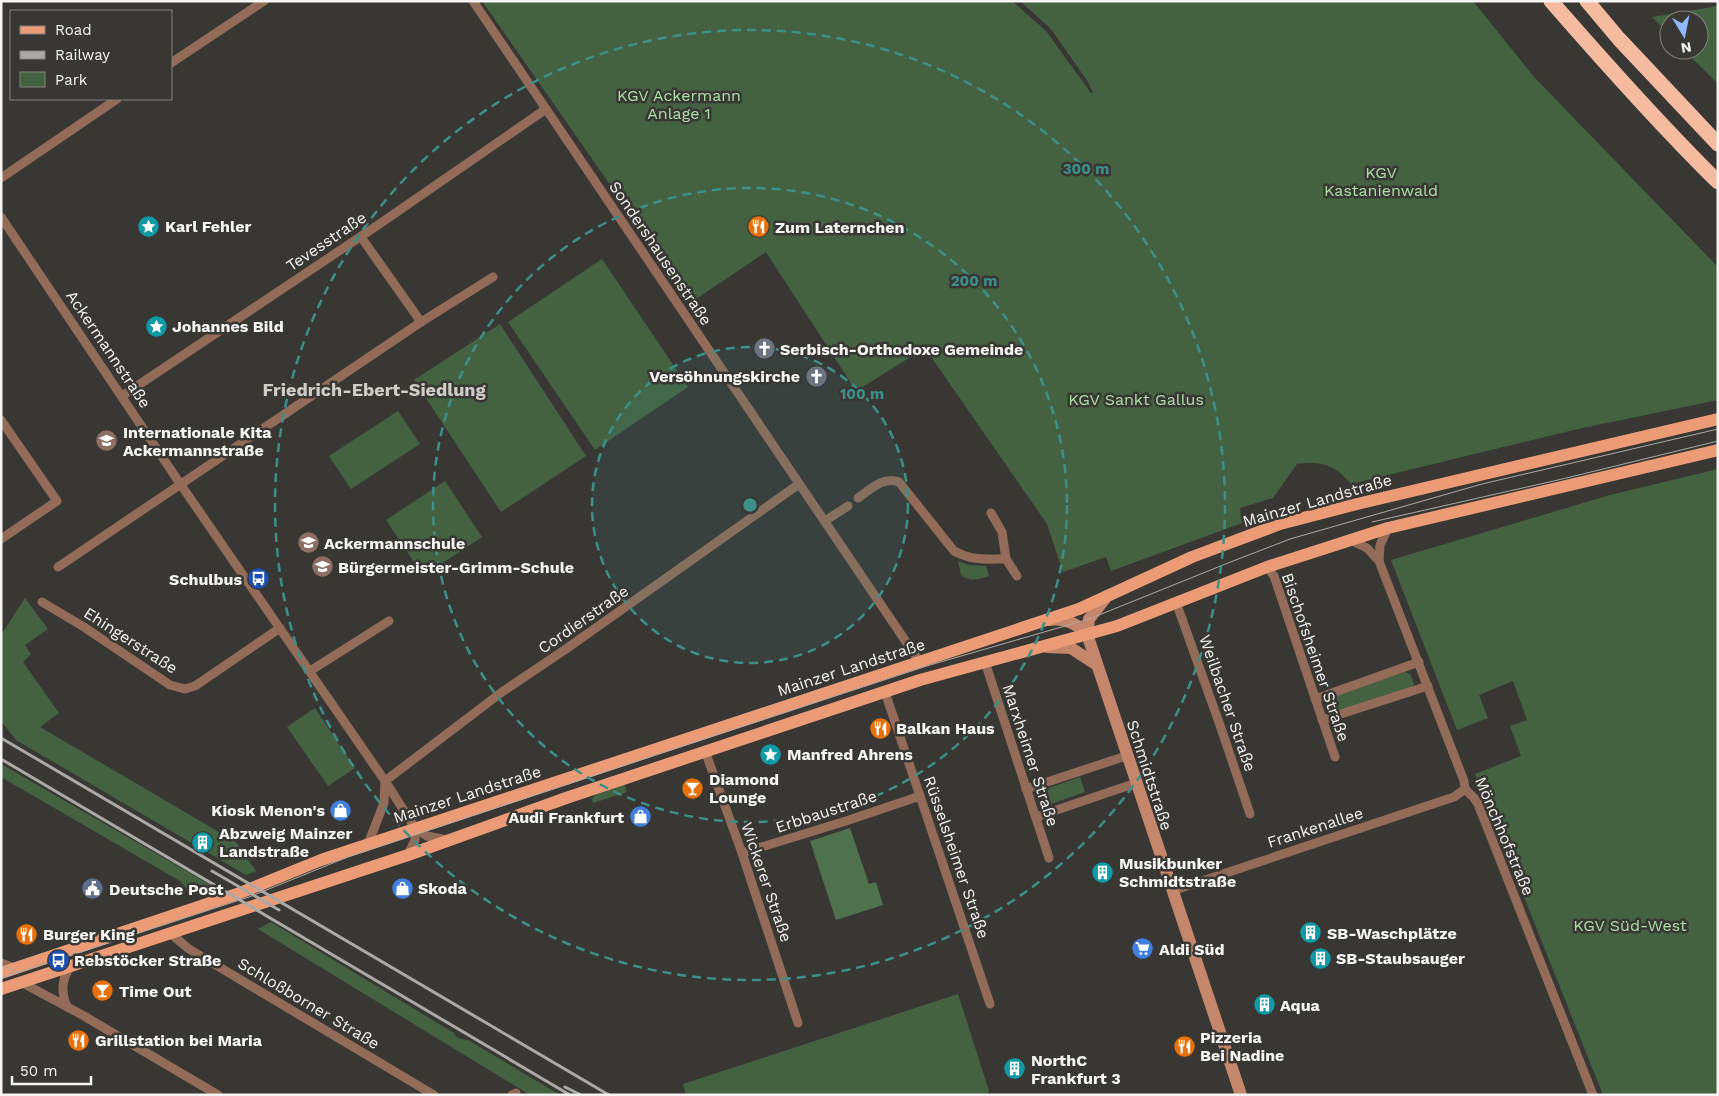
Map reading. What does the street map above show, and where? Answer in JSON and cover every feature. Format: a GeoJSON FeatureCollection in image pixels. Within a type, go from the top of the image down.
{"type":"FeatureCollection","features":[{"type":"Feature","properties":{"kind":"highway"},"geometry":{"type":"LineString","coordinates":[[1551,1],[1623,83],[1718,182]]}},
{"type":"Feature","properties":{"kind":"highway"},"geometry":{"type":"LineString","coordinates":[[1588,1],[1619,39],[1718,144]]}},
{"type":"Feature","properties":{"kind":"main road","name":"Mainzer Landstraße"},"geometry":{"type":"LineString","coordinates":[[1,973],[240,893],[302,866],[1079,609],[1192,557],[1280,524],[1718,418]]}},
{"type":"Feature","properties":{"kind":"main road","name":"Mainzer Landstraße"},"geometry":{"type":"LineString","coordinates":[[1,989],[21,982],[34,983],[70,967],[408,855],[538,808],[885,692],[1117,626],[1267,567],[1388,528],[1718,450]]}},
{"type":"Feature","properties":{"kind":"main road"},"geometry":{"type":"LineString","coordinates":[[1087,634],[1089,619],[1107,596]]}},
{"type":"Feature","properties":{"kind":"main road"},"geometry":{"type":"LineString","coordinates":[[1045,620],[1067,620],[1080,627],[1087,634]]}},
{"type":"Feature","properties":{"kind":"main road","name":"Schmidtstraße"},"geometry":{"type":"LineString","coordinates":[[1087,634],[1126,756],[1241,1095]]}},
{"type":"Feature","properties":{"kind":"main road"},"geometry":{"type":"LineString","coordinates":[[1044,647],[1070,648],[1097,665]]}},
{"type":"Feature","properties":{"kind":"street"},"geometry":{"type":"LineString","coordinates":[[172,62],[264,1]]}},
{"type":"Feature","properties":{"kind":"street","name":"Sondershausenstraße"},"geometry":{"type":"LineString","coordinates":[[473,1],[919,661]]}},
{"type":"Feature","properties":{"kind":"street"},"geometry":{"type":"LineString","coordinates":[[1,178],[115,100]]}},
{"type":"Feature","properties":{"kind":"street","name":"Tevesstraße"},"geometry":{"type":"LineString","coordinates":[[122,396],[361,237],[546,109]]}},
{"type":"Feature","properties":{"kind":"street","name":"Ackermannstraße"},"geometry":{"type":"LineString","coordinates":[[1,217],[415,828]]}},
{"type":"Feature","properties":{"kind":"street"},"geometry":{"type":"LineString","coordinates":[[361,237],[421,322]]}},
{"type":"Feature","properties":{"kind":"street"},"geometry":{"type":"LineString","coordinates":[[58,567],[421,322],[494,277]]}},
{"type":"Feature","properties":{"kind":"street"},"geometry":{"type":"LineString","coordinates":[[1,420],[57,501],[1,539]]}},
{"type":"Feature","properties":{"kind":"street"},"geometry":{"type":"LineString","coordinates":[[858,498],[883,481],[892,479],[899,482],[954,551],[967,558],[1006,559]]}},
{"type":"Feature","properties":{"kind":"street","name":"Cordierstraße"},"geometry":{"type":"LineString","coordinates":[[385,782],[502,692],[800,484]]}},
{"type":"Feature","properties":{"kind":"street"},"geometry":{"type":"LineString","coordinates":[[825,522],[848,506]]}},
{"type":"Feature","properties":{"kind":"street"},"geometry":{"type":"LineString","coordinates":[[992,512],[1002,532],[1006,559],[1017,576]]}},
{"type":"Feature","properties":{"kind":"street"},"geometry":{"type":"LineString","coordinates":[[1379,562],[1380,545],[1388,528]]}},
{"type":"Feature","properties":{"kind":"street","name":"Mönchhofstraße"},"geometry":{"type":"LineString","coordinates":[[1350,540],[1367,548],[1379,562],[1464,780],[1465,789],[1478,804],[1593,1095]]}},
{"type":"Feature","properties":{"kind":"street","name":"Bischofsheimer Straße"},"geometry":{"type":"LineString","coordinates":[[1267,567],[1274,576],[1335,758]]}},
{"type":"Feature","properties":{"kind":"street","name":"Ehingerstraße"},"geometry":{"type":"LineString","coordinates":[[42,602],[84,627],[170,685],[185,689],[195,686],[280,628]]}},
{"type":"Feature","properties":{"kind":"street","name":"Weilbacher Straße"},"geometry":{"type":"LineString","coordinates":[[1176,602],[1250,814]]}},
{"type":"Feature","properties":{"kind":"street"},"geometry":{"type":"LineString","coordinates":[[310,671],[389,622]]}},
{"type":"Feature","properties":{"kind":"street","name":"Marxheimer Straße"},"geometry":{"type":"LineString","coordinates":[[985,662],[1049,858]]}},
{"type":"Feature","properties":{"kind":"street"},"geometry":{"type":"LineString","coordinates":[[1315,699],[1419,662]]}},
{"type":"Feature","properties":{"kind":"street"},"geometry":{"type":"LineString","coordinates":[[1322,720],[1428,686]]}},
{"type":"Feature","properties":{"kind":"street","name":"Rüsselsheimer Straße"},"geometry":{"type":"LineString","coordinates":[[885,692],[990,1004]]}},
{"type":"Feature","properties":{"kind":"street","name":"Wickerer Straße"},"geometry":{"type":"LineString","coordinates":[[705,751],[742,853],[798,1023]]}},
{"type":"Feature","properties":{"kind":"street"},"geometry":{"type":"LineString","coordinates":[[1026,789],[1126,756]]}},
{"type":"Feature","properties":{"kind":"street"},"geometry":{"type":"LineString","coordinates":[[368,844],[384,803],[385,782]]}},
{"type":"Feature","properties":{"kind":"street"},"geometry":{"type":"LineString","coordinates":[[1036,817],[1136,783]]}},
{"type":"Feature","properties":{"kind":"street","name":"Frankenallee"},"geometry":{"type":"LineString","coordinates":[[1172,891],[1454,797],[1465,789]]}},
{"type":"Feature","properties":{"kind":"street","name":"Erbbaustraße"},"geometry":{"type":"LineString","coordinates":[[742,853],[920,796]]}},
{"type":"Feature","properties":{"kind":"street"},"geometry":{"type":"LineString","coordinates":[[408,855],[414,840],[415,828],[427,836],[450,840]]}},
{"type":"Feature","properties":{"kind":"street","name":"Schloßborner Straße"},"geometry":{"type":"LineString","coordinates":[[171,934],[189,949],[434,1095]]}},
{"type":"Feature","properties":{"kind":"street"},"geometry":{"type":"LineString","coordinates":[[46,958],[36,971],[34,983],[67,1007],[218,1095]]}},
{"type":"Feature","properties":{"kind":"street"},"geometry":{"type":"LineString","coordinates":[[1,963],[14,968]]}},
{"type":"Feature","properties":{"kind":"street"},"geometry":{"type":"LineString","coordinates":[[67,1007],[63,994],[63,984],[70,967]]}},
{"type":"Feature","properties":{"kind":"green space"},"geometry":{"type":"Polygon","coordinates":[[[482,1],[1012,1],[1046,31],[1091,93],[1093,93],[1088,82],[1051,29],[1020,1],[1473,1],[1534,77],[1718,267],[1718,400],[1578,429],[1351,484],[1339,472],[1327,465],[1314,463],[1297,464],[1273,498],[1240,508],[1242,523],[1111,571],[1106,557],[1063,572],[1047,524],[925,348],[856,391],[766,252],[690,303],[482,1]]]}},
{"type":"Feature","properties":{"kind":"green space"},"geometry":{"type":"Polygon","coordinates":[[[1718,6],[1718,84],[1694,60],[1709,60],[1709,10],[1694,10],[1718,6]]]}},
{"type":"Feature","properties":{"kind":"green space"},"geometry":{"type":"Polygon","coordinates":[[[1659,16],[1659,24],[1652,17],[1659,16]]]}},
{"type":"Feature","properties":{"kind":"green space"},"geometry":{"type":"Polygon","coordinates":[[[602,259],[688,387],[595,450],[508,322],[602,259]]]}},
{"type":"Feature","properties":{"kind":"green space"},"geometry":{"type":"Polygon","coordinates":[[[500,324],[586,456],[501,512],[414,380],[500,324]]]}},
{"type":"Feature","properties":{"kind":"green space"},"geometry":{"type":"Polygon","coordinates":[[[398,411],[420,444],[351,489],[329,456],[398,411]]]}},
{"type":"Feature","properties":{"kind":"green space","name":"KGV Süd-West"},"geometry":{"type":"Polygon","coordinates":[[[1718,469],[1718,1095],[1603,1095],[1475,774],[1521,756],[1510,726],[1527,720],[1513,681],[1479,695],[1488,718],[1457,730],[1391,560],[1610,495],[1718,469]]]}},
{"type":"Feature","properties":{"kind":"green space"},"geometry":{"type":"Polygon","coordinates":[[[445,481],[482,537],[423,576],[386,520],[445,481]]]}},
{"type":"Feature","properties":{"kind":"green space"},"geometry":{"type":"Polygon","coordinates":[[[958,561],[969,565],[986,566],[989,576],[974,580],[968,579],[961,575],[958,561]]]}},
{"type":"Feature","properties":{"kind":"green space"},"geometry":{"type":"Polygon","coordinates":[[[25,598],[48,629],[25,645],[31,654],[23,662],[59,713],[40,727],[236,842],[256,871],[246,875],[16,740],[1,721],[1,635],[25,598]]]}},
{"type":"Feature","properties":{"kind":"green space"},"geometry":{"type":"Polygon","coordinates":[[[1405,672],[1410,674],[1414,684],[1411,689],[1334,713],[1326,709],[1325,701],[1327,697],[1405,672]]]}},
{"type":"Feature","properties":{"kind":"green space"},"geometry":{"type":"Polygon","coordinates":[[[315,708],[355,768],[328,786],[287,727],[315,708]]]}},
{"type":"Feature","properties":{"kind":"green space"},"geometry":{"type":"Polygon","coordinates":[[[1,764],[214,887],[192,895],[180,881],[1,777],[1,764]]]}},
{"type":"Feature","properties":{"kind":"green space"},"geometry":{"type":"Polygon","coordinates":[[[1080,777],[1085,792],[1042,807],[1037,792],[1080,777]]]}},
{"type":"Feature","properties":{"kind":"green space"},"geometry":{"type":"Polygon","coordinates":[[[624,783],[627,792],[593,803],[592,799],[595,795],[624,783]]]}},
{"type":"Feature","properties":{"kind":"green space"},"geometry":{"type":"Polygon","coordinates":[[[850,828],[869,884],[876,882],[883,905],[836,920],[810,841],[850,828]]]}},
{"type":"Feature","properties":{"kind":"green space"},"geometry":{"type":"Polygon","coordinates":[[[271,922],[454,1033],[456,1037],[468,1040],[560,1095],[530,1095],[258,929],[271,922]]]}},
{"type":"Feature","properties":{"kind":"green space"},"geometry":{"type":"Polygon","coordinates":[[[958,994],[989,1091],[987,1095],[686,1095],[683,1084],[958,994]]]}},
{"type":"Feature","properties":{"kind":"tram line"},"geometry":{"type":"LineString","coordinates":[[1,978],[249,897],[348,857],[680,747],[930,665],[1089,619],[1290,539],[1482,484],[1718,429]]}},
{"type":"Feature","properties":{"kind":"tram line"},"geometry":{"type":"LineString","coordinates":[[1372,522],[1558,480],[1718,441]]}},
{"type":"Feature","properties":{"kind":"tram line"},"geometry":{"type":"LineString","coordinates":[[1,966],[19,972]]}},
{"type":"Feature","properties":{"kind":"railway"},"geometry":{"type":"LineString","coordinates":[[1,738],[609,1095]]}},
{"type":"Feature","properties":{"kind":"railway"},"geometry":{"type":"LineString","coordinates":[[1,759],[570,1095]]}},
{"type":"Feature","properties":{"kind":"railway"},"geometry":{"type":"LineString","coordinates":[[212,871],[279,910]]}},
{"type":"Feature","properties":{"kind":"railway"},"geometry":{"type":"LineString","coordinates":[[565,1087],[581,1095]]}},
{"type":"Feature","properties":{"kind":"place","name":"Karl Fehler"},"geometry":{"type":"Point","coordinates":[149,226]}},
{"type":"Feature","properties":{"kind":"place","name":"Zum Laternchen"},"geometry":{"type":"Point","coordinates":[759,227]}},
{"type":"Feature","properties":{"kind":"place","name":"Johannes Bild"},"geometry":{"type":"Point","coordinates":[156,326]}},
{"type":"Feature","properties":{"kind":"place","name":"Serbisch-Orthodoxe Gemeinde"},"geometry":{"type":"Point","coordinates":[764,349]}},
{"type":"Feature","properties":{"kind":"place","name":"Versöhnungskirche"},"geometry":{"type":"Point","coordinates":[816,376]}},
{"type":"Feature","properties":{"kind":"place","name":"Internationale Kita Ackermannstraße"},"geometry":{"type":"Point","coordinates":[107,441]}},
{"type":"Feature","properties":{"kind":"place","name":"Ackermannschule"},"geometry":{"type":"Point","coordinates":[308,543]}},
{"type":"Feature","properties":{"kind":"place","name":"Bürgermeister-Grimm-Schule"},"geometry":{"type":"Point","coordinates":[322,567]}},
{"type":"Feature","properties":{"kind":"place","name":"Schulbus"},"geometry":{"type":"Point","coordinates":[258,579]}},
{"type":"Feature","properties":{"kind":"place","name":"Balkan Haus"},"geometry":{"type":"Point","coordinates":[880,728]}},
{"type":"Feature","properties":{"kind":"place","name":"Manfred Ahrens"},"geometry":{"type":"Point","coordinates":[771,754]}},
{"type":"Feature","properties":{"kind":"place","name":"Diamond Lounge"},"geometry":{"type":"Point","coordinates":[693,788]}},
{"type":"Feature","properties":{"kind":"place","name":"Kiosk Menon's"},"geometry":{"type":"Point","coordinates":[341,810]}},
{"type":"Feature","properties":{"kind":"place","name":"Audi Frankfurt"},"geometry":{"type":"Point","coordinates":[640,817]}},
{"type":"Feature","properties":{"kind":"place","name":"Abzweig Mainzer Landstraße"},"geometry":{"type":"Point","coordinates":[203,842]}},
{"type":"Feature","properties":{"kind":"place","name":"Musikbunker Schmidtstraße"},"geometry":{"type":"Point","coordinates":[1103,872]}},
{"type":"Feature","properties":{"kind":"place","name":"Skoda"},"geometry":{"type":"Point","coordinates":[402,888]}},
{"type":"Feature","properties":{"kind":"place","name":"Deutsche Post"},"geometry":{"type":"Point","coordinates":[93,889]}},
{"type":"Feature","properties":{"kind":"place","name":"SB-Waschplätze"},"geometry":{"type":"Point","coordinates":[1311,933]}},
{"type":"Feature","properties":{"kind":"place","name":"Burger King"},"geometry":{"type":"Point","coordinates":[27,934]}},
{"type":"Feature","properties":{"kind":"place","name":"Aldi Süd"},"geometry":{"type":"Point","coordinates":[1143,949]}},
{"type":"Feature","properties":{"kind":"place","name":"SB-Staubsauger"},"geometry":{"type":"Point","coordinates":[1320,958]}},
{"type":"Feature","properties":{"kind":"place","name":"Rebstöcker Straße"},"geometry":{"type":"Point","coordinates":[58,960]}},
{"type":"Feature","properties":{"kind":"place","name":"Time Out"},"geometry":{"type":"Point","coordinates":[103,991]}},
{"type":"Feature","properties":{"kind":"place","name":"Aqua"},"geometry":{"type":"Point","coordinates":[1264,1005]}},
{"type":"Feature","properties":{"kind":"place","name":"Grillstation bei Maria"},"geometry":{"type":"Point","coordinates":[79,1040]}},
{"type":"Feature","properties":{"kind":"place","name":"Pizzeria Bei Nadine"},"geometry":{"type":"Point","coordinates":[1184,1046]}},
{"type":"Feature","properties":{"kind":"place","name":"NorthC Frankfurt 3"},"geometry":{"type":"Point","coordinates":[1015,1069]}},
{"type":"Feature","properties":{"kind":"district","name":"Friedrich-Ebert-Siedlung"},"geometry":{"type":"Point","coordinates":[374,390]}},
{"type":"Feature","properties":{"kind":"park label","name":"KGV Ackermann Anlage 1"},"geometry":{"type":"Point","coordinates":[679,104]}},
{"type":"Feature","properties":{"kind":"park label","name":"KGV Kastanienwald"},"geometry":{"type":"Point","coordinates":[1381,181]}},
{"type":"Feature","properties":{"kind":"park label","name":"KGV Sankt Gallus"},"geometry":{"type":"Point","coordinates":[1136,399]}}]}
